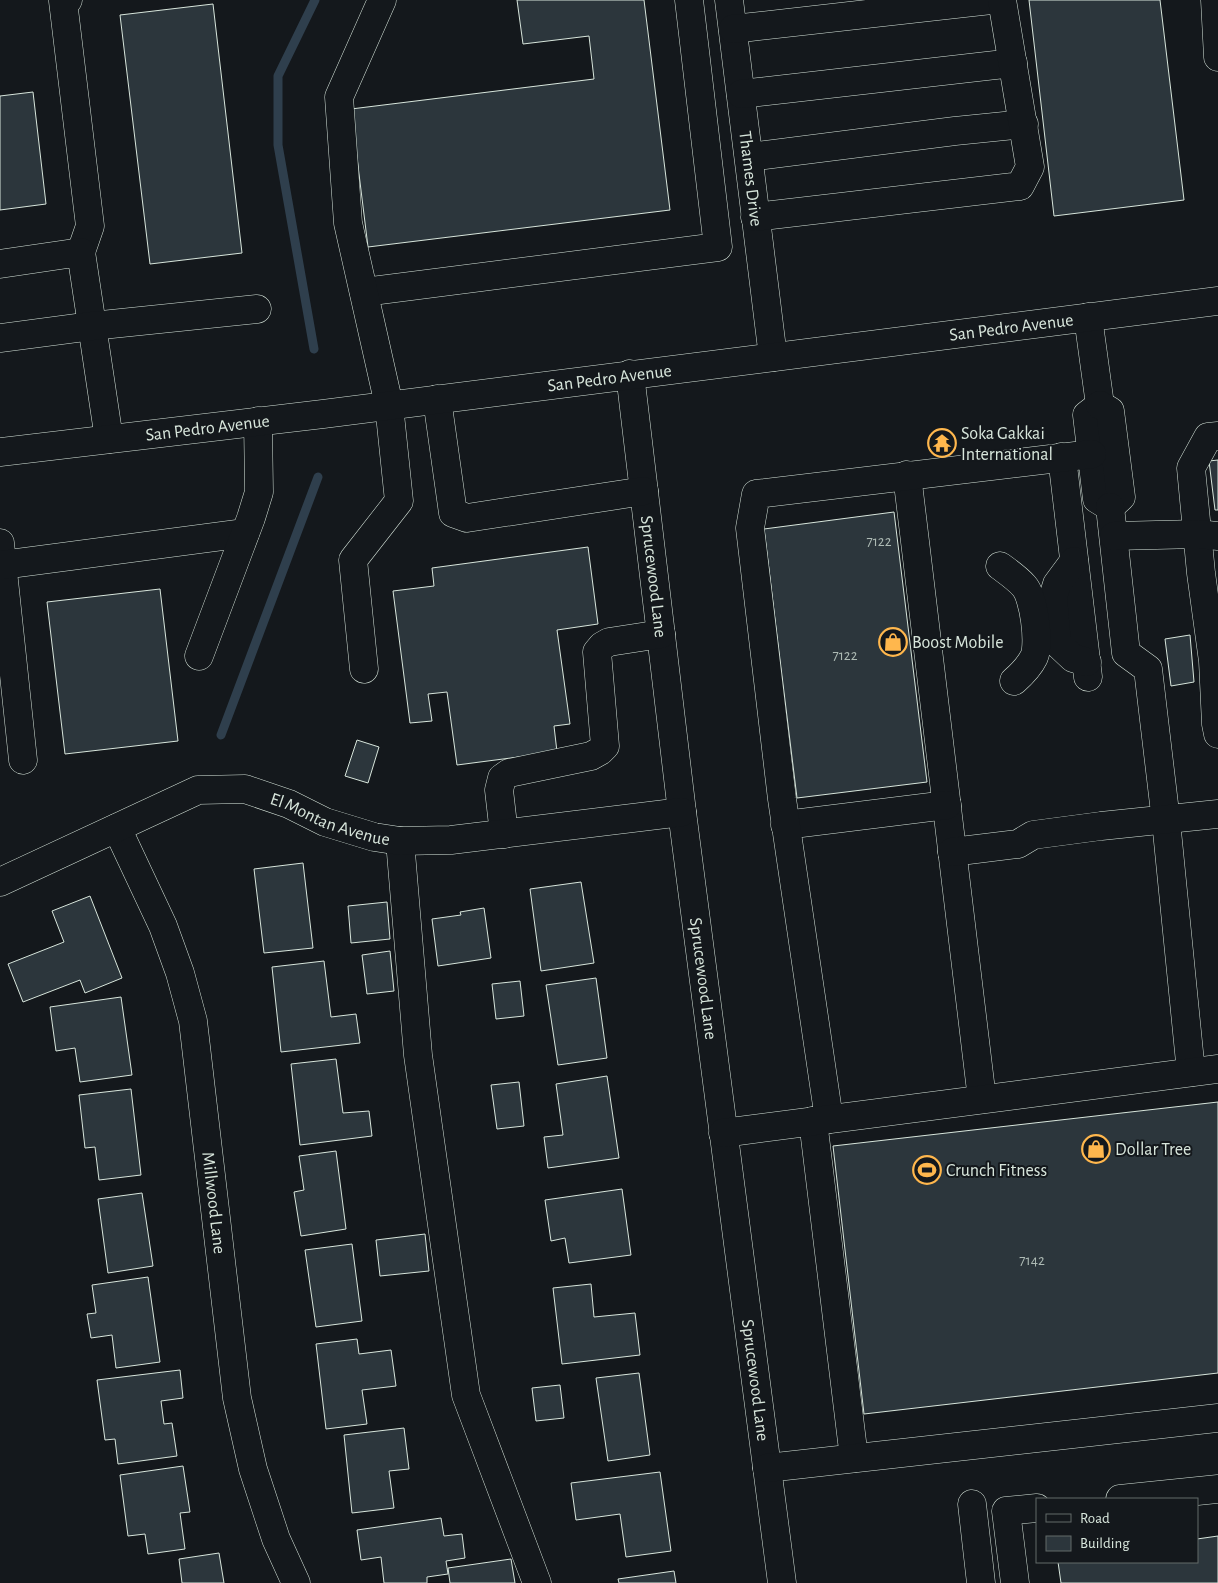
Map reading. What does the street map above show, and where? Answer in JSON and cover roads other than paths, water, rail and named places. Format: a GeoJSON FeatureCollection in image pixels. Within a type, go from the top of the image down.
{"type":"FeatureCollection","features":[{"type":"Feature","properties":{"kind":"street"},"geometry":{"type":"LineString","coordinates":[[68,0],[63,0],[90,226],[81,252],[108,439]]}},
{"type":"Feature","properties":{"kind":"street"},"geometry":{"type":"LineString","coordinates":[[364,668],[353,560],[399,501],[389,405],[348,223],[339,97],[382,0]]}},
{"type":"Feature","properties":{"kind":"street"},"geometry":{"type":"LineString","coordinates":[[364,292],[718,247],[689,0]]}},
{"type":"Feature","properties":{"kind":"street","name":"Thames Drive"},"geometry":{"type":"LineString","coordinates":[[729,0],[773,357]]}},
{"type":"Feature","properties":{"kind":"street"},"geometry":{"type":"LineString","coordinates":[[733,29],[991,0]]}},
{"type":"Feature","properties":{"kind":"street"},"geometry":{"type":"LineString","coordinates":[[755,217],[1020,186],[1030,167],[1002,0]]}},
{"type":"Feature","properties":{"kind":"street"},"geometry":{"type":"LineString","coordinates":[[1214,0],[1218,57]]}},
{"type":"Feature","properties":{"kind":"street"},"geometry":{"type":"LineString","coordinates":[[741,94],[1013,63]]}},
{"type":"Feature","properties":{"kind":"street"},"geometry":{"type":"LineString","coordinates":[[749,157],[1024,124]]}},
{"type":"Feature","properties":{"kind":"street"},"geometry":{"type":"LineString","coordinates":[[0,264],[81,252]]}},
{"type":"Feature","properties":{"kind":"street","name":"San Pedro Avenue"},"geometry":{"type":"LineString","coordinates":[[0,452],[1218,301]]}},
{"type":"Feature","properties":{"kind":"street"},"geometry":{"type":"LineString","coordinates":[[0,338],[92,326],[257,309]]}},
{"type":"Feature","properties":{"kind":"street"},"geometry":{"type":"LineString","coordinates":[[1088,317],[1100,405]]}},
{"type":"Feature","properties":{"kind":"street","name":"Sprucewood Lane"},"geometry":{"type":"LineString","coordinates":[[630,374],[682,812],[782,1583]]}},
{"type":"Feature","properties":{"kind":"street"},"geometry":{"type":"LineString","coordinates":[[438,399],[453,512],[467,518],[644,491]]}},
{"type":"Feature","properties":{"kind":"street"},"geometry":{"type":"LineString","coordinates":[[1100,405],[1087,415],[1097,499],[1110,507]]}},
{"type":"Feature","properties":{"kind":"street"},"geometry":{"type":"LineString","coordinates":[[1100,405],[1110,411],[1121,497],[1110,507]]}},
{"type":"Feature","properties":{"kind":"street"},"geometry":{"type":"LineString","coordinates":[[199,656],[259,492],[258,421]]}},
{"type":"Feature","properties":{"kind":"street"},"geometry":{"type":"LineString","coordinates":[[1218,436],[1208,437],[1191,468],[1208,535],[1201,573],[1215,662],[1216,724],[1218,734]]}},
{"type":"Feature","properties":{"kind":"street"},"geometry":{"type":"LineString","coordinates":[[854,1458],[821,1120],[750,528],[756,494],[1092,454]]}},
{"type":"Feature","properties":{"kind":"street"},"geometry":{"type":"LineString","coordinates":[[1062,457],[1087,669]]}},
{"type":"Feature","properties":{"kind":"street"},"geometry":{"type":"LineString","coordinates":[[907,475],[982,1099]]}},
{"type":"Feature","properties":{"kind":"street"},"geometry":{"type":"LineString","coordinates":[[1110,507],[1126,653],[1148,669],[1166,821],[1191,1072]]}},
{"type":"Feature","properties":{"kind":"street"},"geometry":{"type":"LineString","coordinates":[[23,760],[1,554],[245,533]]}},
{"type":"Feature","properties":{"kind":"street"},"geometry":{"type":"LineString","coordinates":[[1114,536],[1208,535]]}},
{"type":"Feature","properties":{"kind":"street"},"geometry":{"type":"LineString","coordinates":[[1000,566],[1026,587],[1030,597],[1036,632],[1037,648],[1034,656],[1028,668],[1014,681]]}},
{"type":"Feature","properties":{"kind":"street"},"geometry":{"type":"LineString","coordinates":[[504,834],[499,790],[502,778],[509,773],[591,756],[605,746],[597,652],[608,642],[661,634]]}},
{"type":"Feature","properties":{"kind":"street","name":"El Montan Avenue"},"geometry":{"type":"LineString","coordinates":[[0,882],[198,790],[245,789],[289,804],[325,822],[374,837],[400,841],[451,840],[682,812]]}},
{"type":"Feature","properties":{"kind":"street"},"geometry":{"type":"LineString","coordinates":[[785,825],[947,805]]}},
{"type":"Feature","properties":{"kind":"street"},"geometry":{"type":"LineString","coordinates":[[952,852],[1018,844],[1033,836],[1101,826],[1166,821],[1218,814]]}},
{"type":"Feature","properties":{"kind":"street","name":"Millwood Lane"},"geometry":{"type":"LineString","coordinates":[[117,828],[163,926],[180,973],[192,1021],[238,1398],[253,1470],[276,1539],[296,1583]]}},
{"type":"Feature","properties":{"kind":"street"},"geometry":{"type":"LineString","coordinates":[[400,841],[418,1055],[466,1395],[537,1583]]}},
{"type":"Feature","properties":{"kind":"street"},"geometry":{"type":"LineString","coordinates":[[724,1133],[1218,1070]]}},
{"type":"Feature","properties":{"kind":"street"},"geometry":{"type":"LineString","coordinates":[[767,1468],[1218,1418]]}},
{"type":"Feature","properties":{"kind":"street"},"geometry":{"type":"LineString","coordinates":[[1130,1498],[1218,1489]]}},
{"type":"Feature","properties":{"kind":"street"},"geometry":{"type":"LineString","coordinates":[[972,1504],[981,1583]]}},
{"type":"Feature","properties":{"kind":"street"},"geometry":{"type":"LineString","coordinates":[[1015,1583],[1006,1511],[1036,1508]]}},
{"type":"Feature","properties":{"kind":"waterway"},"geometry":{"type":"LineString","coordinates":[[314,349],[278,145],[278,76],[315,0]]}},
{"type":"Feature","properties":{"kind":"waterway"},"geometry":{"type":"LineString","coordinates":[[221,735],[318,477]]}},
{"type":"Feature","properties":{"kind":"place","name":"Soka Gakkai International"},"geometry":{"type":"Point","coordinates":[942,443]}},
{"type":"Feature","properties":{"kind":"place","name":"Boost Mobile"},"geometry":{"type":"Point","coordinates":[893,642]}},
{"type":"Feature","properties":{"kind":"place","name":"Dollar Tree"},"geometry":{"type":"Point","coordinates":[1096,1149]}},
{"type":"Feature","properties":{"kind":"place","name":"Crunch Fitness"},"geometry":{"type":"Point","coordinates":[927,1170]}}]}
